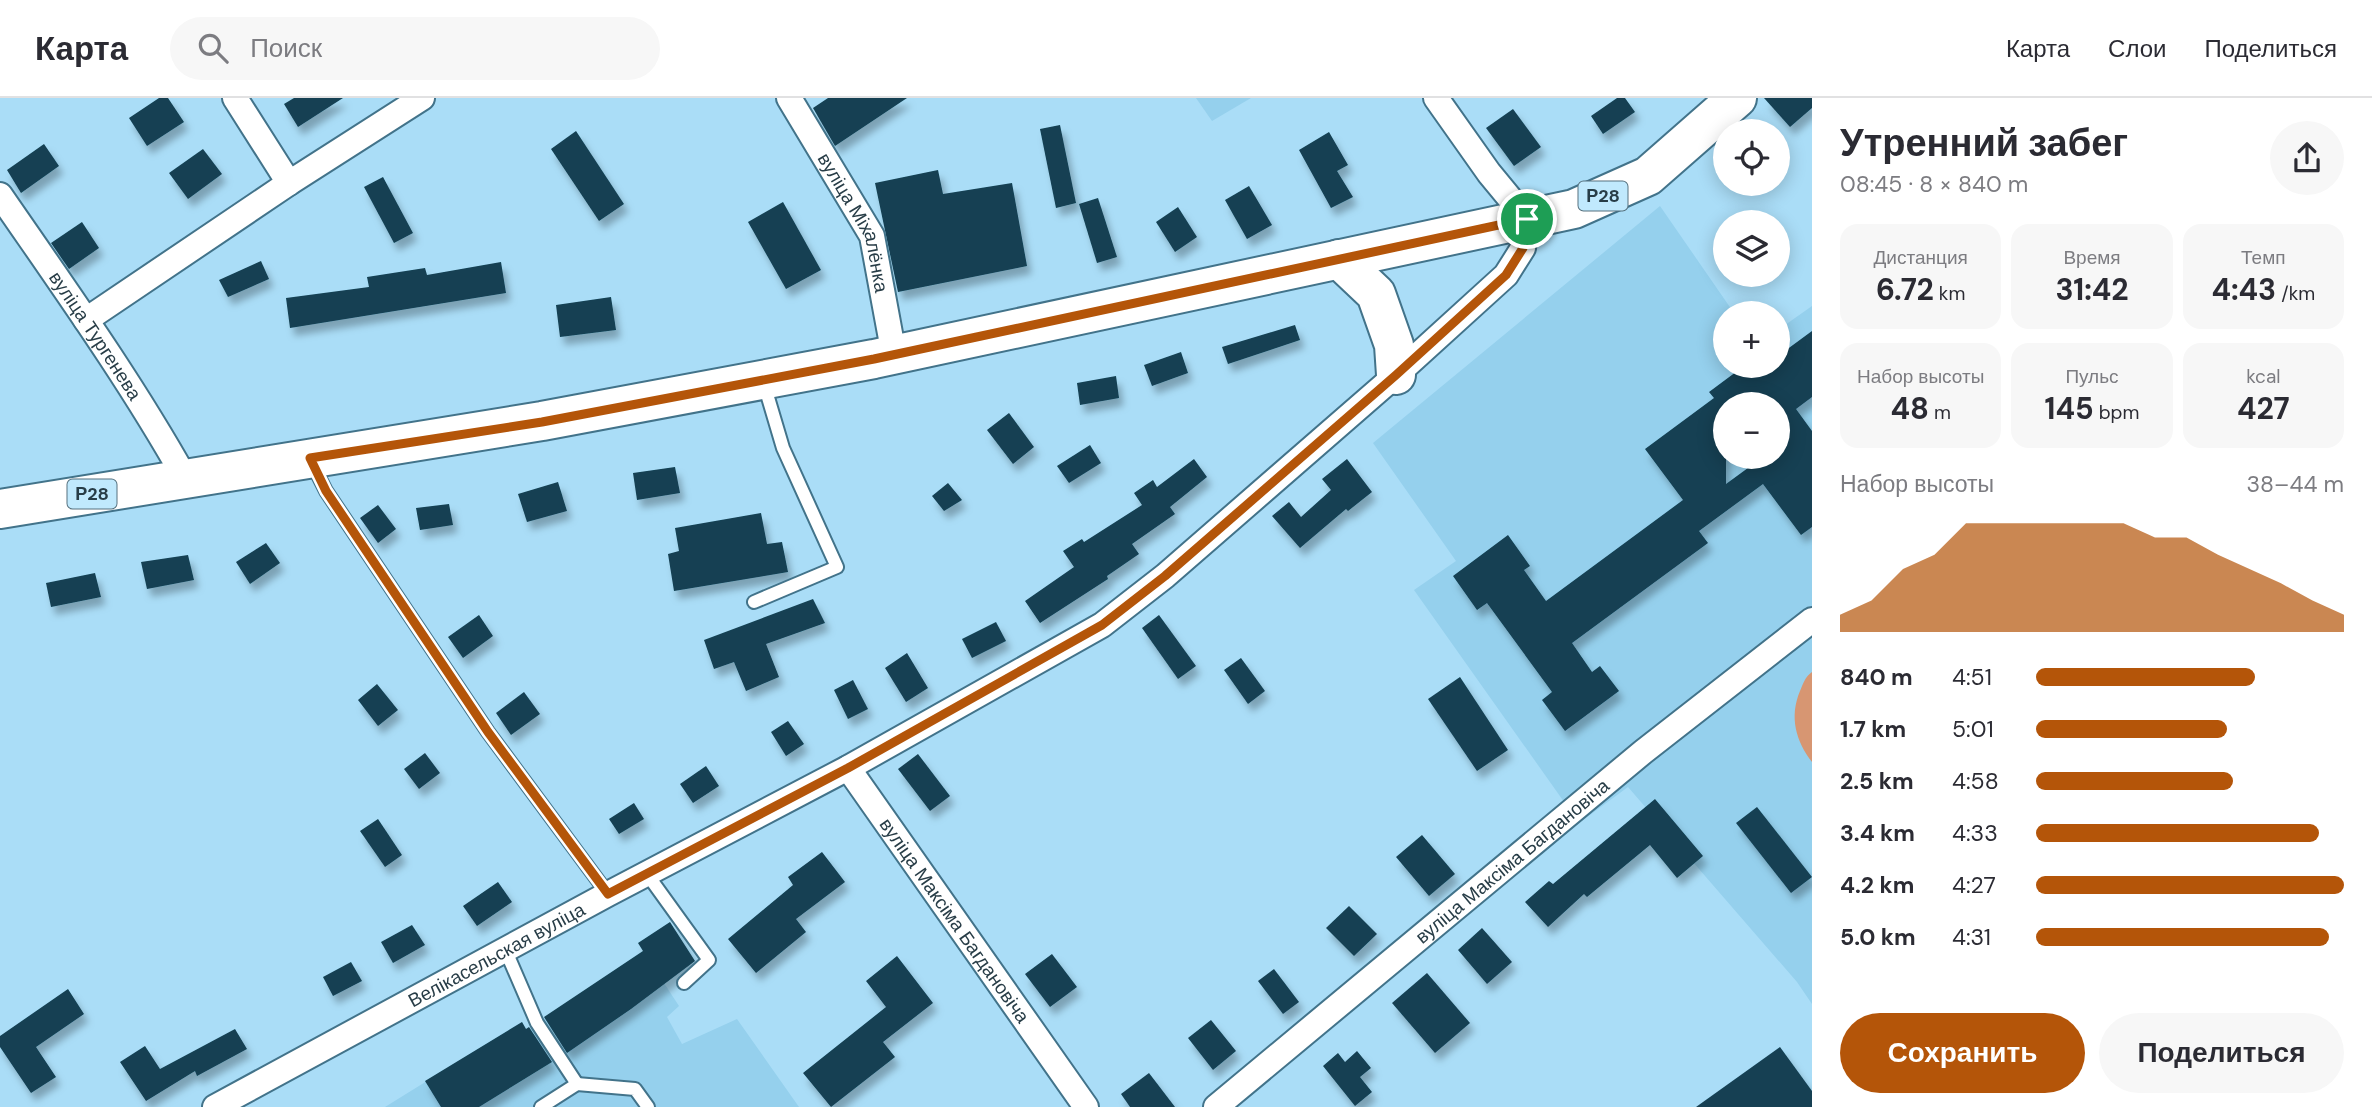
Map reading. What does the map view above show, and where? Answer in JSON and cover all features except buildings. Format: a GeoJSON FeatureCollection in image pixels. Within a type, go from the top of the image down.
{"type":"FeatureCollection","features":[{"type":"Feature","properties":{"kind":"main road","name":"Р28"},"geometry":{"type":"LineString","coordinates":[[0,509],[542,422],[894,355],[1574,209],[1648,176],[1737,98]]}},
{"type":"Feature","properties":{"kind":"main road"},"geometry":{"type":"LineString","coordinates":[[1339,260],[1376,293],[1394,345],[1396,375]]}},
{"type":"Feature","properties":{"kind":"street"},"geometry":{"type":"LineString","coordinates":[[235,98],[289,183]]}},
{"type":"Feature","properties":{"kind":"street"},"geometry":{"type":"LineString","coordinates":[[86,320],[289,183],[422,98]]}},
{"type":"Feature","properties":{"kind":"street","name":"вуліца Міхалёнка"},"geometry":{"type":"LineString","coordinates":[[789,98],[872,236],[894,355]]}},
{"type":"Feature","properties":{"kind":"street"},"geometry":{"type":"LineString","coordinates":[[1436,98],[1489,173],[1527,219]]}},
{"type":"Feature","properties":{"kind":"street","name":"вуліца Тургенева"},"geometry":{"type":"LineString","coordinates":[[0,195],[86,320],[164,440],[185,478]]}},
{"type":"Feature","properties":{"kind":"street","name":"Велікасельская вуліца"},"geometry":{"type":"LineString","coordinates":[[215,1107],[505,949],[848,768],[1102,625],[1165,576],[1396,375],[1506,275],[1523,248],[1527,219]]}},
{"type":"Feature","properties":{"kind":"street","name":"вуліца Максіма Багдановіча"},"geometry":{"type":"LineString","coordinates":[[1216,1107],[1643,752],[1812,620]]}},
{"type":"Feature","properties":{"kind":"street","name":"вуліца Максіма Багдановіча"},"geometry":{"type":"LineString","coordinates":[[848,768],[1086,1107]]}},
{"type":"Feature","properties":{"kind":"lane"},"geometry":{"type":"LineString","coordinates":[[754,602],[837,567],[783,448],[762,380]]}},
{"type":"Feature","properties":{"kind":"lane"},"geometry":{"type":"LineString","coordinates":[[310,458],[326,491],[481,721],[608,894]]}},
{"type":"Feature","properties":{"kind":"lane"},"geometry":{"type":"LineString","coordinates":[[647,874],[709,960],[684,983]]}},
{"type":"Feature","properties":{"kind":"lane"},"geometry":{"type":"LineString","coordinates":[[505,949],[537,1023],[577,1084]]}},
{"type":"Feature","properties":{"kind":"lane"},"geometry":{"type":"LineString","coordinates":[[541,1107],[577,1084],[635,1089],[649,1107]]}},
{"type":"Feature","properties":{"kind":"shaded area"},"geometry":{"type":"Polygon","coordinates":[[[1196,98],[1251,98],[1212,121],[1196,98]]]}},
{"type":"Feature","properties":{"kind":"shaded area"},"geometry":{"type":"Polygon","coordinates":[[[1660,206],[1713,283],[1713,287],[1716,287],[1726,301],[1713,301],[1713,378],[1790,378],[1790,322],[1812,306],[1812,1004],[1797,982],[1628,787],[1579,823],[1414,590],[1456,561],[1373,443],[1660,206]]]}},
{"type":"Feature","properties":{"kind":"shaded area"},"geometry":{"type":"Polygon","coordinates":[[[1812,672],[1812,762],[1798,737],[1795,710],[1800,691],[1812,672]]]}},
{"type":"Feature","properties":{"kind":"shaded area"},"geometry":{"type":"Polygon","coordinates":[[[643,951],[679,1006],[667,1017],[682,1044],[737,1019],[799,1107],[385,1107],[522,1022],[527,1030],[643,951]]]}},
{"type":"Feature","properties":{"kind":"route"},"geometry":{"type":"LineString","coordinates":[[1527,219],[1523,248],[1506,275],[1396,375],[1165,576],[1102,625],[848,768],[608,894],[488,732],[326,491],[310,458],[542,422],[874,359],[1527,219]]}}]}
